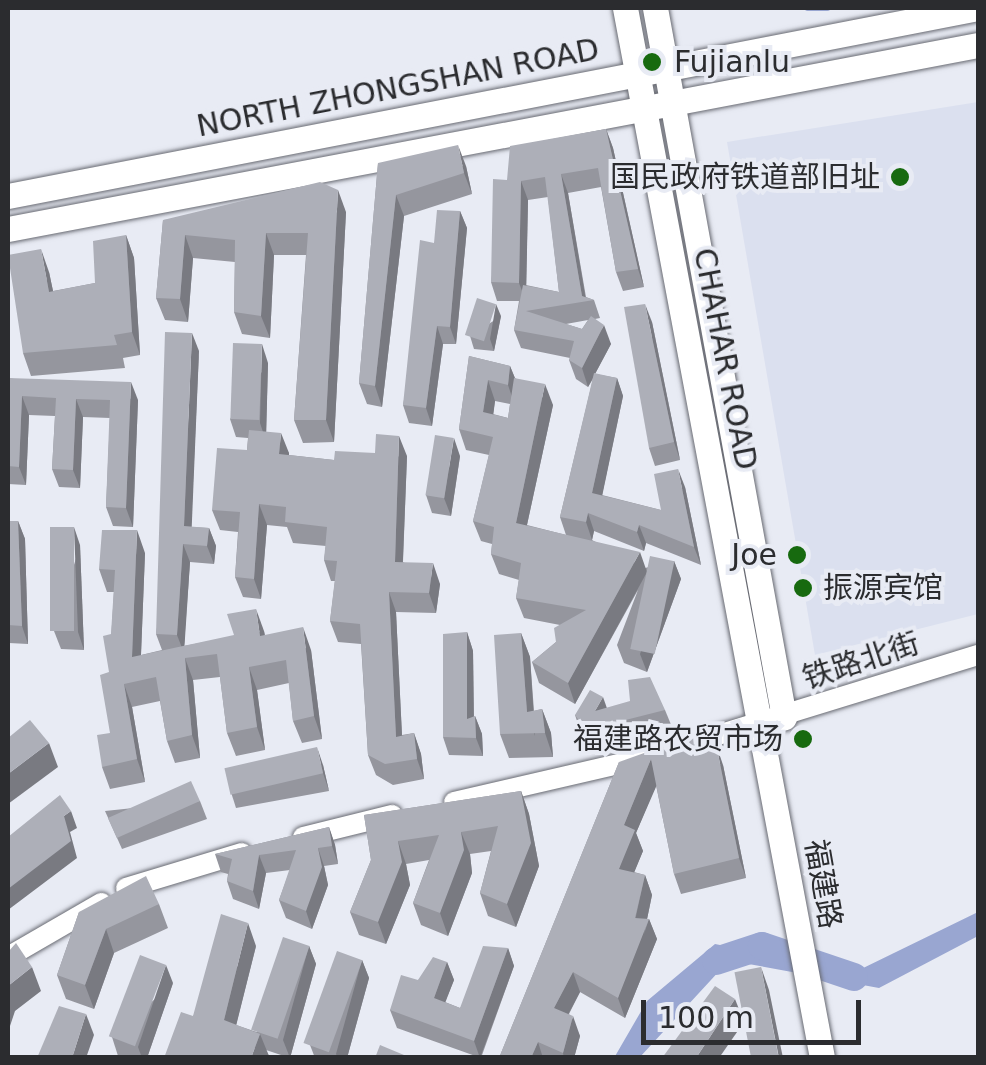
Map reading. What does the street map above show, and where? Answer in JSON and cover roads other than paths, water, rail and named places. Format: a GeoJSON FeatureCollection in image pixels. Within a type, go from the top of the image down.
{"type":"FeatureCollection","features":[{"type":"Feature","properties":{"kind":"main road","name":"CHAHAR ROAD"},"geometry":{"type":"LineString","coordinates":[[624,8],[772,719]]}},
{"type":"Feature","properties":{"kind":"main road","name":"CHAHAR ROAD"},"geometry":{"type":"LineString","coordinates":[[655,8],[675,102],[772,719]]}},
{"type":"Feature","properties":{"kind":"main road","name":"NORTH ZHONGSHAN ROAD"},"geometry":{"type":"LineString","coordinates":[[8,196],[978,8]]}},
{"type":"Feature","properties":{"kind":"main road"},"geometry":{"type":"LineString","coordinates":[[8,228],[978,45]]}},
{"type":"Feature","properties":{"kind":"main road","name":"福建路"},"geometry":{"type":"LineString","coordinates":[[772,719],[794,906],[822,1058]]}},
{"type":"Feature","properties":{"kind":"street","name":"铁路北街"},"geometry":{"type":"LineString","coordinates":[[8,957],[137,882],[423,809],[579,778],[978,655]]}},
{"type":"Feature","properties":{"kind":"water"},"geometry":{"type":"Polygon","coordinates":[[[978,912],[978,936],[879,988],[743,963],[722,968],[640,1057],[614,1058],[647,1001],[715,944],[855,972],[978,912]]]}},
{"type":"Feature","properties":{"kind":"waterway"},"geometry":{"type":"LineString","coordinates":[[807,8],[827,8]]}},
{"type":"Feature","properties":{"kind":"waterway"},"geometry":{"type":"LineString","coordinates":[[716,961],[762,946],[854,977]]}},
{"type":"Feature","properties":{"kind":"place","name":"Fujianlu"},"geometry":{"type":"Point","coordinates":[652,62]}},
{"type":"Feature","properties":{"kind":"place","name":"国民政府铁道部旧址"},"geometry":{"type":"Point","coordinates":[900,177]}},
{"type":"Feature","properties":{"kind":"place","name":"Joe"},"geometry":{"type":"Point","coordinates":[797,555]}},
{"type":"Feature","properties":{"kind":"place","name":"振源宾馆"},"geometry":{"type":"Point","coordinates":[803,588]}},
{"type":"Feature","properties":{"kind":"place","name":"福建路农贸市场"},"geometry":{"type":"Point","coordinates":[803,739]}}]}
